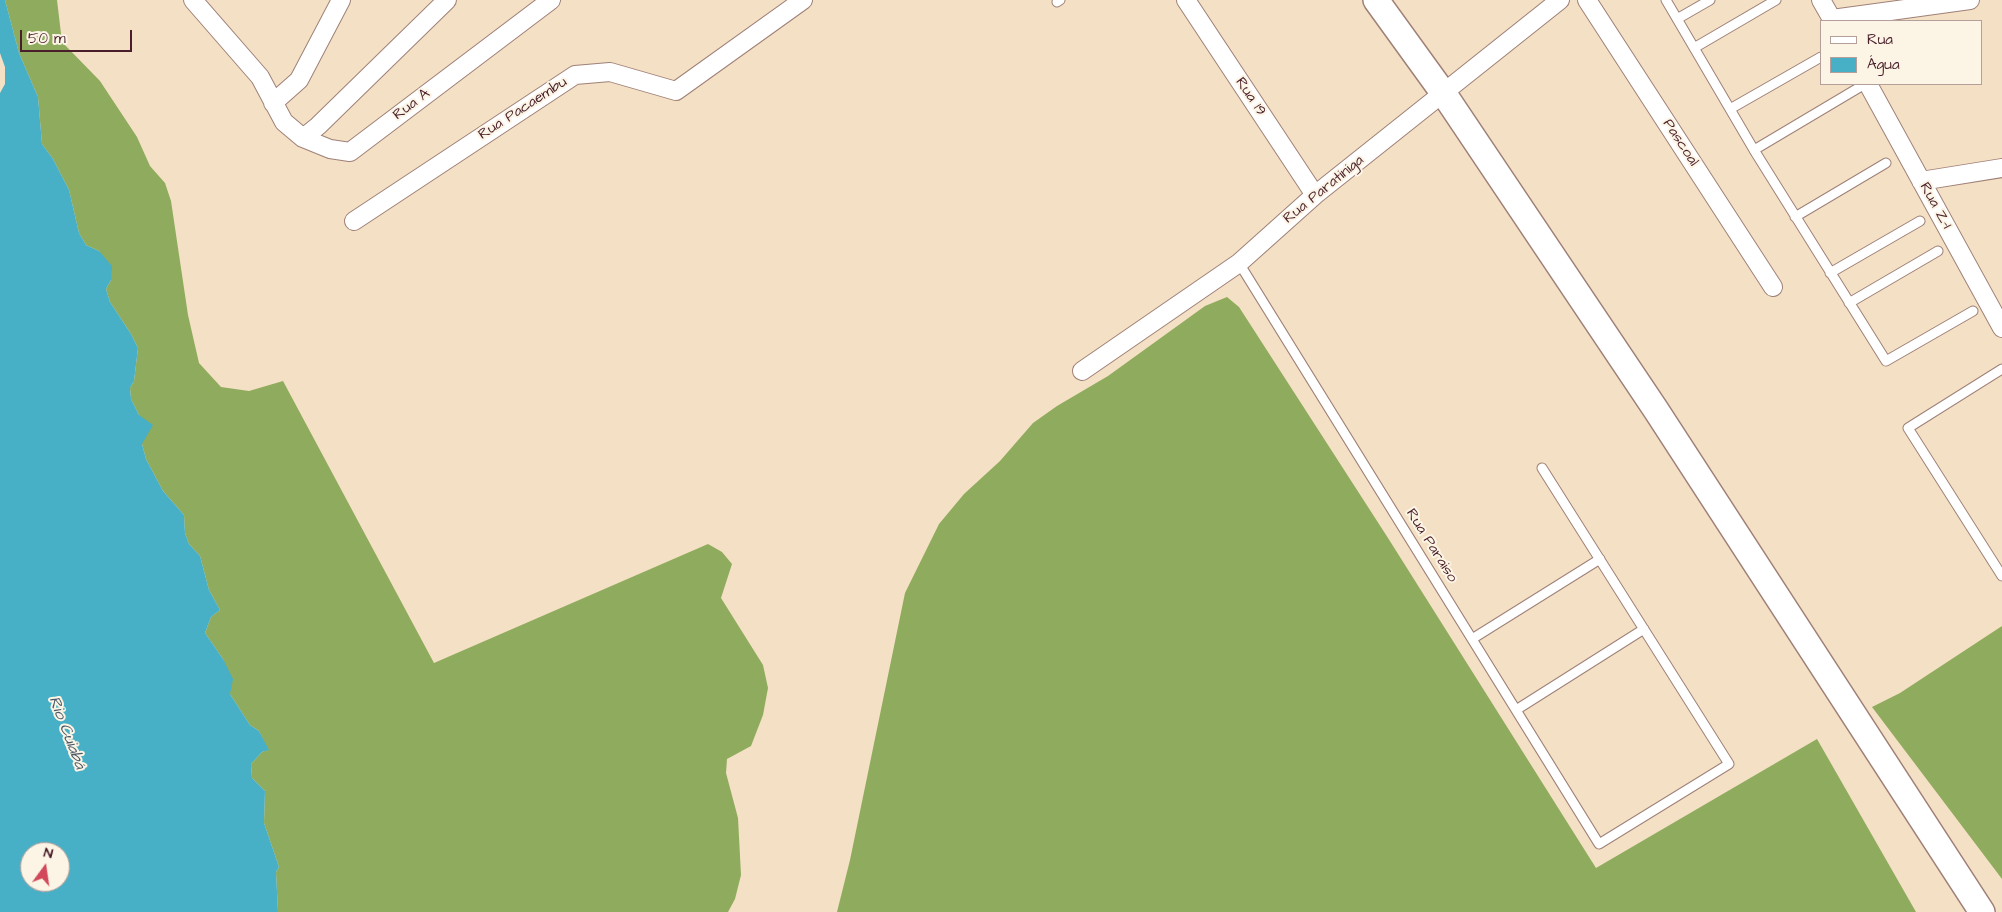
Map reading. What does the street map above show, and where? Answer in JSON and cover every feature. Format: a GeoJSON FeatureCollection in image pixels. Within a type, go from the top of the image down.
{"type":"FeatureCollection","features":[{"type":"Feature","properties":{"kind":"street","name":"Rua A"},"geometry":{"type":"LineString","coordinates":[[193,0],[260,77],[284,122],[303,138],[330,149],[350,152],[551,0]]}},
{"type":"Feature","properties":{"kind":"street"},"geometry":{"type":"LineString","coordinates":[[273,103],[299,80],[341,0]]}},
{"type":"Feature","properties":{"kind":"street"},"geometry":{"type":"LineString","coordinates":[[303,138],[318,126],[447,0]]}},
{"type":"Feature","properties":{"kind":"street","name":"Rua Pacaembu"},"geometry":{"type":"LineString","coordinates":[[354,221],[575,76],[610,72],[676,91],[803,0]]}},
{"type":"Feature","properties":{"kind":"street","name":"Rua 19"},"geometry":{"type":"LineString","coordinates":[[1186,0],[1315,195]]}},
{"type":"Feature","properties":{"kind":"street"},"geometry":{"type":"LineString","coordinates":[[1376,0],[1444,94],[1656,410],[1982,912]]}},
{"type":"Feature","properties":{"kind":"street","name":"Rua Paratiniga"},"geometry":{"type":"LineString","coordinates":[[1082,371],[1239,263],[1315,195],[1560,0]]}},
{"type":"Feature","properties":{"kind":"street","name":"Pascoal"},"geometry":{"type":"LineString","coordinates":[[1587,0],[1773,287]]}},
{"type":"Feature","properties":{"kind":"street"},"geometry":{"type":"LineString","coordinates":[[1821,0],[1832,20],[1970,0]]}},
{"type":"Feature","properties":{"kind":"street","name":"Rua Z-1"},"geometry":{"type":"LineString","coordinates":[[1867,85],[2002,328]]}},
{"type":"Feature","properties":{"kind":"street"},"geometry":{"type":"LineString","coordinates":[[1921,181],[2002,168]]}},
{"type":"Feature","properties":{"kind":"lane"},"geometry":{"type":"LineString","coordinates":[[1666,0],[1754,150],[1886,361],[1973,310]]}},
{"type":"Feature","properties":{"kind":"lane"},"geometry":{"type":"LineString","coordinates":[[1677,19],[1710,0]]}},
{"type":"Feature","properties":{"kind":"lane"},"geometry":{"type":"LineString","coordinates":[[1694,48],[1776,0]]}},
{"type":"Feature","properties":{"kind":"lane"},"geometry":{"type":"LineString","coordinates":[[1730,109],[1820,58]]}},
{"type":"Feature","properties":{"kind":"lane"},"geometry":{"type":"LineString","coordinates":[[1754,150],[1864,85]]}},
{"type":"Feature","properties":{"kind":"lane"},"geometry":{"type":"LineString","coordinates":[[1795,217],[1886,163]]}},
{"type":"Feature","properties":{"kind":"lane"},"geometry":{"type":"LineString","coordinates":[[1830,273],[1920,221]]}},
{"type":"Feature","properties":{"kind":"lane"},"geometry":{"type":"LineString","coordinates":[[1849,303],[1938,251]]}},
{"type":"Feature","properties":{"kind":"lane","name":"Rua Paraiso"},"geometry":{"type":"LineString","coordinates":[[1239,263],[1599,844],[1729,764],[1644,629]]}},
{"type":"Feature","properties":{"kind":"lane"},"geometry":{"type":"LineString","coordinates":[[2002,369],[1908,428],[2002,576]]}},
{"type":"Feature","properties":{"kind":"lane"},"geometry":{"type":"LineString","coordinates":[[1516,710],[1644,629],[1542,468]]}},
{"type":"Feature","properties":{"kind":"lane"},"geometry":{"type":"LineString","coordinates":[[1472,639],[1600,559]]}},
{"type":"Feature","properties":{"kind":"green space"},"geometry":{"type":"Polygon","coordinates":[[[5,0],[57,0],[62,42],[100,81],[137,137],[150,166],[165,183],[171,201],[188,315],[199,363],[221,387],[249,391],[283,381],[434,663],[708,544],[722,552],[732,564],[721,598],[763,665],[768,688],[763,715],[751,746],[727,759],[726,773],[738,818],[741,875],[735,899],[728,912],[278,912],[276,872],[279,867],[264,823],[265,791],[252,778],[251,764],[262,752],[268,750],[259,731],[250,725],[230,694],[223,659],[205,633],[211,617],[220,610],[209,590],[200,556],[189,544],[185,533],[184,515],[163,491],[146,459],[142,444],[139,415],[131,399],[130,388],[134,381],[138,348],[110,302],[106,289],[111,280],[99,251],[86,245],[79,233],[69,190],[53,159],[42,144],[38,97],[19,53],[5,0]]]}},
{"type":"Feature","properties":{"kind":"green space"},"geometry":{"type":"Polygon","coordinates":[[[1227,297],[1239,307],[1388,538],[1596,868],[1817,739],[1916,912],[837,912],[850,860],[905,593],[939,524],[964,494],[1000,461],[1033,423],[1057,406],[1108,376],[1205,306],[1227,297]]]}},
{"type":"Feature","properties":{"kind":"green space"},"geometry":{"type":"Polygon","coordinates":[[[2002,626],[2002,879],[1872,707],[1900,693],[2002,626]]]}},
{"type":"Feature","properties":{"kind":"water","name":"Rio Cuiabá"},"geometry":{"type":"Polygon","coordinates":[[[0,0],[5,0],[19,53],[38,97],[42,144],[53,159],[69,190],[79,233],[86,245],[99,251],[112,266],[111,280],[106,289],[110,302],[138,348],[134,381],[130,388],[131,399],[139,415],[153,425],[142,444],[146,459],[163,491],[184,515],[185,533],[189,544],[200,556],[209,590],[220,610],[211,617],[205,633],[223,659],[233,679],[230,694],[250,725],[259,731],[269,750],[262,752],[251,764],[252,778],[265,791],[264,823],[279,867],[276,872],[278,912],[0,912],[0,93],[5,84],[5,67],[0,53],[0,0]]]}}]}
